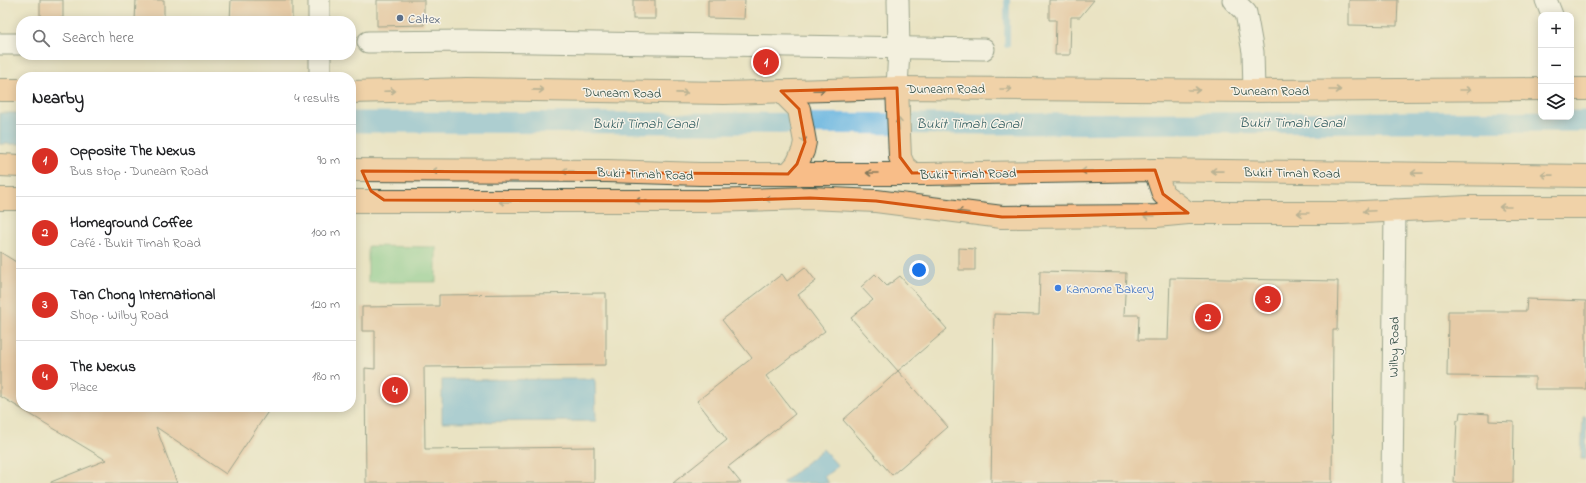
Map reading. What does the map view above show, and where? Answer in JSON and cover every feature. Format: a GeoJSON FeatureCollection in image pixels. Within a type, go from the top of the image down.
{"type":"FeatureCollection","features":[{"type":"Feature","properties":{"kind":"highway","name":"Dunearn Road"},"geometry":{"type":"LineString","coordinates":[[356,92],[468,89],[693,93],[897,88],[1254,91],[1538,89]]}},
{"type":"Feature","properties":{"kind":"highway"},"geometry":{"type":"LineString","coordinates":[[897,88],[900,157],[904,166],[912,173]]}},
{"type":"Feature","properties":{"kind":"highway"},"geometry":{"type":"LineString","coordinates":[[1574,89],[1586,89]]}},
{"type":"Feature","properties":{"kind":"highway"},"geometry":{"type":"LineString","coordinates":[[0,90],[16,90]]}},
{"type":"Feature","properties":{"kind":"highway"},"geometry":{"type":"LineString","coordinates":[[781,92],[799,109],[804,142],[803,152],[797,164],[788,174]]}},
{"type":"Feature","properties":{"kind":"highway"},"geometry":{"type":"LineString","coordinates":[[0,165],[16,166]]}},
{"type":"Feature","properties":{"kind":"highway"},"geometry":{"type":"LineString","coordinates":[[1155,170],[1163,194],[1188,213]]}},
{"type":"Feature","properties":{"kind":"highway","name":"Bukit Timah Road"},"geometry":{"type":"LineString","coordinates":[[357,171],[607,171],[700,174],[788,174],[1155,170],[1586,176]]}},
{"type":"Feature","properties":{"kind":"highway"},"geometry":{"type":"LineString","coordinates":[[357,171],[371,190],[384,200]]}},
{"type":"Feature","properties":{"kind":"highway"},"geometry":{"type":"LineString","coordinates":[[356,201],[709,201],[810,198],[876,201],[1002,217],[1156,216],[1188,213],[1342,213],[1468,207],[1586,207]]}},
{"type":"Feature","properties":{"kind":"highway"},"geometry":{"type":"LineString","coordinates":[[0,199],[16,200]]}},
{"type":"Feature","properties":{"kind":"street"},"geometry":{"type":"LineString","coordinates":[[319,0],[319,16]]}},
{"type":"Feature","properties":{"kind":"street"},"geometry":{"type":"LineString","coordinates":[[897,88],[899,49],[898,0]]}},
{"type":"Feature","properties":{"kind":"street"},"geometry":{"type":"LineString","coordinates":[[1233,0],[1246,13],[1253,52],[1254,91]]}},
{"type":"Feature","properties":{"kind":"street"},"geometry":{"type":"LineString","coordinates":[[1546,0],[1551,12]]}},
{"type":"Feature","properties":{"kind":"street"},"geometry":{"type":"LineString","coordinates":[[368,42],[476,41],[899,49],[984,49]]}},
{"type":"Feature","properties":{"kind":"street"},"geometry":{"type":"LineString","coordinates":[[0,44],[16,44]]}},
{"type":"Feature","properties":{"kind":"street"},"geometry":{"type":"LineString","coordinates":[[320,60],[320,72]]}},
{"type":"Feature","properties":{"kind":"street","name":"Wilby Road"},"geometry":{"type":"LineString","coordinates":[[1392,483],[1395,210]]}},
{"type":"Feature","properties":{"kind":"highlighted area"},"geometry":{"type":"Polygon","coordinates":[[[897,88],[900,157],[912,173],[1155,170],[1163,194],[1188,213],[1002,217],[876,201],[810,198],[709,201],[384,200],[371,191],[362,171],[788,174],[797,164],[805,142],[799,109],[781,91],[897,88]]]}},
{"type":"Feature","properties":{"kind":"green space"},"geometry":{"type":"Polygon","coordinates":[[[368,246],[436,247],[436,282],[368,282],[368,246]]]}},
{"type":"Feature","properties":{"kind":"water"},"geometry":{"type":"Polygon","coordinates":[[[0,113],[16,113],[16,144],[0,144],[0,113]]]}},
{"type":"Feature","properties":{"kind":"water"},"geometry":{"type":"Polygon","coordinates":[[[595,379],[596,421],[442,422],[442,380],[595,379]]]}},
{"type":"Feature","properties":{"kind":"water"},"geometry":{"type":"Polygon","coordinates":[[[1583,417],[1586,417],[1586,459],[1581,459],[1583,417]]]}},
{"type":"Feature","properties":{"kind":"water"},"geometry":{"type":"Polygon","coordinates":[[[823,449],[838,466],[824,477],[829,483],[782,483],[823,449]]]}},
{"type":"Feature","properties":{"kind":"building"},"geometry":{"type":"Polygon","coordinates":[[[40,0],[63,0],[63,16],[40,16],[40,0]]]}},
{"type":"Feature","properties":{"kind":"building"},"geometry":{"type":"Polygon","coordinates":[[[136,0],[164,0],[164,16],[135,16],[136,0]]]}},
{"type":"Feature","properties":{"kind":"building"},"geometry":{"type":"Polygon","coordinates":[[[231,0],[292,0],[292,16],[230,16],[231,0]]]}},
{"type":"Feature","properties":{"kind":"building","name":"Caltex"},"geometry":{"type":"Polygon","coordinates":[[[377,0],[424,0],[424,25],[377,26],[377,0]]]}},
{"type":"Feature","properties":{"kind":"building"},"geometry":{"type":"Polygon","coordinates":[[[633,0],[655,0],[655,19],[633,19],[633,0]]]}},
{"type":"Feature","properties":{"kind":"building"},"geometry":{"type":"Polygon","coordinates":[[[708,0],[745,0],[744,19],[708,18],[708,0]]]}},
{"type":"Feature","properties":{"kind":"building"},"geometry":{"type":"Polygon","coordinates":[[[1049,0],[1094,0],[1080,17],[1071,17],[1070,55],[1055,55],[1056,20],[1049,20],[1049,0]]]}},
{"type":"Feature","properties":{"kind":"building"},"geometry":{"type":"Polygon","coordinates":[[[1349,0],[1398,0],[1397,26],[1349,25],[1349,0]]]}},
{"type":"Feature","properties":{"kind":"building"},"geometry":{"type":"Polygon","coordinates":[[[959,248],[975,249],[975,270],[959,270],[959,248]]]}},
{"type":"Feature","properties":{"kind":"building"},"geometry":{"type":"Polygon","coordinates":[[[0,252],[16,262],[16,406],[0,396],[0,252]]]}},
{"type":"Feature","properties":{"kind":"building"},"geometry":{"type":"Polygon","coordinates":[[[805,267],[816,281],[798,295],[825,331],[766,376],[795,414],[728,467],[741,483],[673,483],[727,440],[697,401],[752,358],[722,320],[782,274],[787,281],[805,267]]]}},
{"type":"Feature","properties":{"kind":"building"},"geometry":{"type":"Polygon","coordinates":[[[1040,271],[1126,273],[1124,315],[1139,315],[1138,340],[1168,340],[1170,278],[1338,281],[1337,330],[1333,330],[1332,483],[991,483],[994,314],[1039,315],[1040,271]]]}},
{"type":"Feature","properties":{"kind":"building"},"geometry":{"type":"Polygon","coordinates":[[[875,274],[887,286],[900,276],[947,329],[898,371],[851,318],[873,300],[861,287],[875,274]]]}},
{"type":"Feature","properties":{"kind":"building"},"geometry":{"type":"Polygon","coordinates":[[[606,293],[606,365],[424,367],[425,449],[594,447],[594,483],[366,483],[365,368],[375,369],[375,331],[362,331],[362,307],[439,306],[439,295],[606,293]]]}},
{"type":"Feature","properties":{"kind":"building"},"geometry":{"type":"Polygon","coordinates":[[[1527,299],[1586,301],[1586,389],[1535,389],[1535,377],[1447,376],[1448,311],[1526,311],[1527,299]]]}},
{"type":"Feature","properties":{"kind":"building"},"geometry":{"type":"Polygon","coordinates":[[[898,371],[948,427],[892,475],[843,420],[898,371]]]}},
{"type":"Feature","properties":{"kind":"building"},"geometry":{"type":"Polygon","coordinates":[[[26,412],[268,412],[226,474],[156,427],[177,483],[51,483],[106,460],[26,412]]]}},
{"type":"Feature","properties":{"kind":"building"},"geometry":{"type":"Polygon","coordinates":[[[1460,412],[1489,414],[1489,421],[1514,422],[1513,483],[1454,483],[1457,420],[1459,420],[1460,412]]]}},
{"type":"Feature","properties":{"kind":"waterway"},"geometry":{"type":"LineString","coordinates":[[1007,0],[1007,45]]}},
{"type":"Feature","properties":{"kind":"waterway","name":"Bukit Timah Canal"},"geometry":{"type":"LineString","coordinates":[[356,122],[999,124],[1586,121]]}},
{"type":"Feature","properties":{"kind":"place","name":"Caltex"},"geometry":{"type":"Point","coordinates":[400,18]}},
{"type":"Feature","properties":{"kind":"place","name":"Opposite The Nexus"},"geometry":{"type":"Point","coordinates":[766,62]}},
{"type":"Feature","properties":{"kind":"place","name":"Kamome Bakery"},"geometry":{"type":"Point","coordinates":[1058,288]}},
{"type":"Feature","properties":{"kind":"place","name":"Tan Chong International"},"geometry":{"type":"Point","coordinates":[1268,299]}},
{"type":"Feature","properties":{"kind":"place","name":"Homeground Coffee"},"geometry":{"type":"Point","coordinates":[1208,317]}},
{"type":"Feature","properties":{"kind":"place","name":"The Nexus"},"geometry":{"type":"Point","coordinates":[395,390]}}]}
